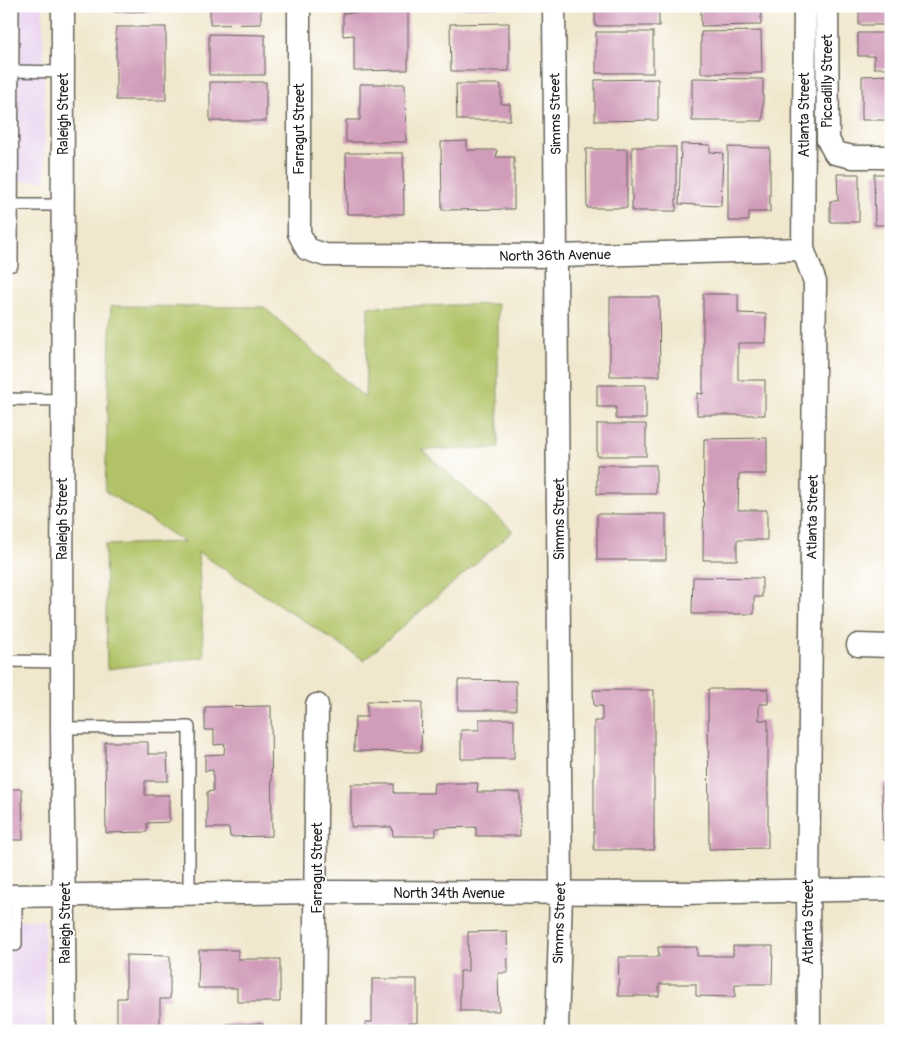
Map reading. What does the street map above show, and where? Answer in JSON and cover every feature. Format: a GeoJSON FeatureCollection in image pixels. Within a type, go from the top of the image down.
{"type":"FeatureCollection","features":[{"type":"Feature","properties":{"kind":"street","name":"Raleigh Street"},"geometry":{"type":"LineString","coordinates":[[63,6],[62,728],[65,1031]]}},
{"type":"Feature","properties":{"kind":"street","name":"Farragut Street"},"geometry":{"type":"LineString","coordinates":[[300,6],[299,233],[307,249]]}},
{"type":"Feature","properties":{"kind":"street","name":"Simms Street"},"geometry":{"type":"LineString","coordinates":[[554,6],[561,893],[557,1031]]}},
{"type":"Feature","properties":{"kind":"street","name":"Piccadilly Street"},"geometry":{"type":"LineString","coordinates":[[827,6],[828,140],[835,153],[853,157],[891,157]]}},
{"type":"Feature","properties":{"kind":"street","name":"Atlanta Street"},"geometry":{"type":"LineString","coordinates":[[805,12],[803,249],[815,282],[808,890],[809,1031]]}},
{"type":"Feature","properties":{"kind":"street","name":"North 36th Avenue"},"geometry":{"type":"LineString","coordinates":[[307,249],[325,255],[557,256],[803,249]]}},
{"type":"Feature","properties":{"kind":"street"},"geometry":{"type":"LineString","coordinates":[[858,645],[891,646]]}},
{"type":"Feature","properties":{"kind":"street","name":"Farragut Street"},"geometry":{"type":"LineString","coordinates":[[314,1031],[317,892],[317,705]]}},
{"type":"Feature","properties":{"kind":"street","name":"North 34th Avenue"},"geometry":{"type":"LineString","coordinates":[[11,896],[317,892],[682,893],[891,889]]}},
{"type":"Feature","properties":{"kind":"lane"},"geometry":{"type":"LineString","coordinates":[[6,265],[12,265],[10,200],[12,6]]}},
{"type":"Feature","properties":{"kind":"lane"},"geometry":{"type":"LineString","coordinates":[[11,71],[63,72]]}},
{"type":"Feature","properties":{"kind":"lane"},"geometry":{"type":"LineString","coordinates":[[10,200],[62,205]]}},
{"type":"Feature","properties":{"kind":"lane"},"geometry":{"type":"LineString","coordinates":[[6,399],[62,400]]}},
{"type":"Feature","properties":{"kind":"lane"},"geometry":{"type":"LineString","coordinates":[[6,661],[62,662]]}},
{"type":"Feature","properties":{"kind":"lane"},"geometry":{"type":"LineString","coordinates":[[62,728],[189,727],[189,895]]}},
{"type":"Feature","properties":{"kind":"lane"},"geometry":{"type":"LineString","coordinates":[[11,896],[11,945]]}},
{"type":"Feature","properties":{"kind":"shaded area"},"geometry":{"type":"Polygon","coordinates":[[[6,6],[43,6],[45,181],[6,181],[6,6]]]}},
{"type":"Feature","properties":{"kind":"shaded area"},"geometry":{"type":"Polygon","coordinates":[[[6,919],[44,920],[46,1031],[6,1031],[6,919]]]}},
{"type":"Feature","properties":{"kind":"green space"},"geometry":{"type":"Polygon","coordinates":[[[498,304],[498,448],[422,450],[513,531],[364,660],[198,552],[204,657],[107,669],[105,545],[184,542],[105,491],[111,306],[264,307],[365,398],[368,307],[498,304]]]}},
{"type":"Feature","properties":{"kind":"building"},"geometry":{"type":"Polygon","coordinates":[[[114,6],[166,6],[166,11],[114,12],[114,6]]]}},
{"type":"Feature","properties":{"kind":"building"},"geometry":{"type":"Polygon","coordinates":[[[210,6],[261,6],[261,24],[210,25],[210,6]]]}},
{"type":"Feature","properties":{"kind":"building"},"geometry":{"type":"Polygon","coordinates":[[[454,6],[498,6],[498,8],[454,8],[454,6]]]}},
{"type":"Feature","properties":{"kind":"building"},"geometry":{"type":"Polygon","coordinates":[[[602,6],[659,6],[659,26],[595,26],[595,11],[602,10],[602,6]]]}},
{"type":"Feature","properties":{"kind":"building"},"geometry":{"type":"Polygon","coordinates":[[[701,6],[761,6],[761,25],[701,26],[701,6]]]}},
{"type":"Feature","properties":{"kind":"building"},"geometry":{"type":"Polygon","coordinates":[[[859,6],[891,6],[891,25],[859,25],[859,6]]]}},
{"type":"Feature","properties":{"kind":"building"},"geometry":{"type":"Polygon","coordinates":[[[408,12],[408,70],[354,71],[354,35],[343,36],[343,13],[408,12]]]}},
{"type":"Feature","properties":{"kind":"building"},"geometry":{"type":"Polygon","coordinates":[[[509,23],[509,71],[451,71],[450,24],[509,23]]]}},
{"type":"Feature","properties":{"kind":"building"},"geometry":{"type":"Polygon","coordinates":[[[116,27],[166,27],[166,100],[116,100],[116,27]]]}},
{"type":"Feature","properties":{"kind":"building"},"geometry":{"type":"Polygon","coordinates":[[[761,31],[762,73],[701,73],[701,32],[761,31]]]}},
{"type":"Feature","properties":{"kind":"building"},"geometry":{"type":"Polygon","coordinates":[[[596,32],[653,32],[653,73],[596,73],[596,32]]]}},
{"type":"Feature","properties":{"kind":"building"},"geometry":{"type":"Polygon","coordinates":[[[858,33],[891,33],[891,68],[874,68],[874,56],[858,56],[858,33]]]}},
{"type":"Feature","properties":{"kind":"building"},"geometry":{"type":"Polygon","coordinates":[[[209,34],[265,35],[265,75],[209,75],[209,34]]]}},
{"type":"Feature","properties":{"kind":"building"},"geometry":{"type":"Polygon","coordinates":[[[891,75],[891,120],[862,120],[862,76],[891,75]]]}},
{"type":"Feature","properties":{"kind":"building"},"geometry":{"type":"Polygon","coordinates":[[[692,78],[763,79],[763,121],[692,121],[692,78]]]}},
{"type":"Feature","properties":{"kind":"building"},"geometry":{"type":"Polygon","coordinates":[[[658,79],[658,120],[595,121],[595,80],[658,79]]]}},
{"type":"Feature","properties":{"kind":"building"},"geometry":{"type":"Polygon","coordinates":[[[210,82],[266,82],[266,121],[210,121],[210,82]]]}},
{"type":"Feature","properties":{"kind":"building"},"geometry":{"type":"Polygon","coordinates":[[[360,84],[405,84],[406,142],[346,142],[346,120],[360,120],[360,84]]]}},
{"type":"Feature","properties":{"kind":"building"},"geometry":{"type":"Polygon","coordinates":[[[456,84],[501,84],[501,104],[510,104],[510,120],[457,120],[456,84]]]}},
{"type":"Feature","properties":{"kind":"building"},"geometry":{"type":"Polygon","coordinates":[[[467,141],[467,150],[497,150],[496,157],[514,157],[514,209],[442,210],[441,142],[467,141]]]}},
{"type":"Feature","properties":{"kind":"building"},"geometry":{"type":"Polygon","coordinates":[[[681,144],[710,145],[710,152],[723,153],[721,206],[679,204],[681,144]]]}},
{"type":"Feature","properties":{"kind":"building"},"geometry":{"type":"Polygon","coordinates":[[[632,147],[676,147],[676,211],[632,211],[632,147]]]}},
{"type":"Feature","properties":{"kind":"building"},"geometry":{"type":"Polygon","coordinates":[[[728,147],[770,148],[770,212],[749,212],[749,221],[728,221],[728,147]]]}},
{"type":"Feature","properties":{"kind":"building"},"geometry":{"type":"Polygon","coordinates":[[[586,149],[627,149],[627,208],[587,208],[586,149]]]}},
{"type":"Feature","properties":{"kind":"building"},"geometry":{"type":"Polygon","coordinates":[[[346,153],[403,153],[404,214],[347,214],[346,153]]]}},
{"type":"Feature","properties":{"kind":"building"},"geometry":{"type":"Polygon","coordinates":[[[837,174],[859,174],[859,222],[830,222],[830,201],[838,201],[837,174]]]}},
{"type":"Feature","properties":{"kind":"building"},"geometry":{"type":"Polygon","coordinates":[[[874,174],[891,174],[891,225],[875,225],[874,174]]]}},
{"type":"Feature","properties":{"kind":"building"},"geometry":{"type":"Polygon","coordinates":[[[703,294],[738,294],[738,313],[766,314],[766,343],[738,343],[738,380],[765,380],[765,415],[697,415],[697,393],[703,394],[703,294]]]}},
{"type":"Feature","properties":{"kind":"building"},"geometry":{"type":"Polygon","coordinates":[[[610,297],[659,297],[660,376],[610,376],[610,297]]]}},
{"type":"Feature","properties":{"kind":"building"},"geometry":{"type":"Polygon","coordinates":[[[597,385],[646,385],[646,419],[616,419],[616,407],[597,407],[597,385]]]}},
{"type":"Feature","properties":{"kind":"building"},"geometry":{"type":"Polygon","coordinates":[[[597,424],[646,424],[646,456],[597,456],[597,424]]]}},
{"type":"Feature","properties":{"kind":"building"},"geometry":{"type":"Polygon","coordinates":[[[767,438],[767,474],[739,474],[738,510],[767,510],[767,540],[737,540],[737,560],[703,560],[704,439],[767,438]]]}},
{"type":"Feature","properties":{"kind":"building"},"geometry":{"type":"Polygon","coordinates":[[[597,465],[656,465],[656,494],[597,494],[597,465]]]}},
{"type":"Feature","properties":{"kind":"building"},"geometry":{"type":"Polygon","coordinates":[[[597,514],[666,514],[666,560],[597,560],[597,514]]]}},
{"type":"Feature","properties":{"kind":"building"},"geometry":{"type":"Polygon","coordinates":[[[693,577],[762,578],[762,597],[754,597],[754,614],[692,614],[693,577]]]}},
{"type":"Feature","properties":{"kind":"building"},"geometry":{"type":"Polygon","coordinates":[[[458,680],[516,681],[516,710],[458,710],[458,680]]]}},
{"type":"Feature","properties":{"kind":"building"},"geometry":{"type":"Polygon","coordinates":[[[708,689],[768,689],[768,704],[759,704],[759,720],[768,720],[768,848],[709,849],[708,689]]]}},
{"type":"Feature","properties":{"kind":"building"},"geometry":{"type":"Polygon","coordinates":[[[593,690],[654,690],[654,850],[594,850],[594,721],[602,721],[602,706],[594,706],[593,690]]]}},
{"type":"Feature","properties":{"kind":"building"},"geometry":{"type":"Polygon","coordinates":[[[367,701],[422,702],[421,752],[354,751],[355,717],[367,717],[367,701]]]}},
{"type":"Feature","properties":{"kind":"building"},"geometry":{"type":"Polygon","coordinates":[[[271,706],[272,836],[230,837],[229,828],[207,828],[207,792],[213,791],[213,770],[205,771],[205,755],[224,754],[225,744],[214,745],[214,730],[205,730],[205,707],[271,706]]]}},
{"type":"Feature","properties":{"kind":"building"},"geometry":{"type":"Polygon","coordinates":[[[479,719],[514,719],[514,759],[461,759],[461,730],[479,730],[479,719]]]}},
{"type":"Feature","properties":{"kind":"building"},"geometry":{"type":"Polygon","coordinates":[[[105,742],[148,742],[148,754],[167,754],[168,781],[145,781],[145,795],[169,795],[169,822],[147,823],[147,832],[106,833],[105,742]]]}},
{"type":"Feature","properties":{"kind":"building"},"geometry":{"type":"Polygon","coordinates":[[[434,783],[478,783],[477,792],[520,792],[520,836],[476,836],[476,827],[436,828],[436,836],[393,836],[392,827],[351,827],[351,784],[394,784],[394,793],[433,793],[434,783]]]}},
{"type":"Feature","properties":{"kind":"building"},"geometry":{"type":"Polygon","coordinates":[[[882,783],[891,783],[891,840],[883,840],[882,783]]]}},
{"type":"Feature","properties":{"kind":"building"},"geometry":{"type":"Polygon","coordinates":[[[6,789],[22,789],[23,840],[6,840],[6,789]]]}},
{"type":"Feature","properties":{"kind":"building"},"geometry":{"type":"Polygon","coordinates":[[[507,931],[508,973],[498,973],[499,1011],[460,1011],[460,971],[468,971],[468,932],[507,931]]]}},
{"type":"Feature","properties":{"kind":"building"},"geometry":{"type":"Polygon","coordinates":[[[733,946],[773,946],[772,984],[735,984],[735,997],[696,996],[696,984],[659,984],[659,996],[618,996],[619,957],[659,957],[658,947],[697,947],[697,956],[733,956],[733,946]]]}},
{"type":"Feature","properties":{"kind":"building"},"geometry":{"type":"Polygon","coordinates":[[[199,950],[238,950],[238,959],[280,959],[280,1002],[237,1002],[237,988],[198,988],[199,950]]]}},
{"type":"Feature","properties":{"kind":"building"},"geometry":{"type":"Polygon","coordinates":[[[126,955],[170,956],[170,999],[160,999],[160,1031],[117,1031],[117,998],[126,998],[126,955]]]}},
{"type":"Feature","properties":{"kind":"building"},"geometry":{"type":"Polygon","coordinates":[[[372,979],[417,979],[417,1023],[407,1023],[407,1031],[365,1031],[365,1022],[372,1022],[372,979]]]}},
{"type":"Feature","properties":{"kind":"building"},"geometry":{"type":"Polygon","coordinates":[[[227,1024],[263,1024],[263,1031],[227,1031],[227,1024]]]}}]}
